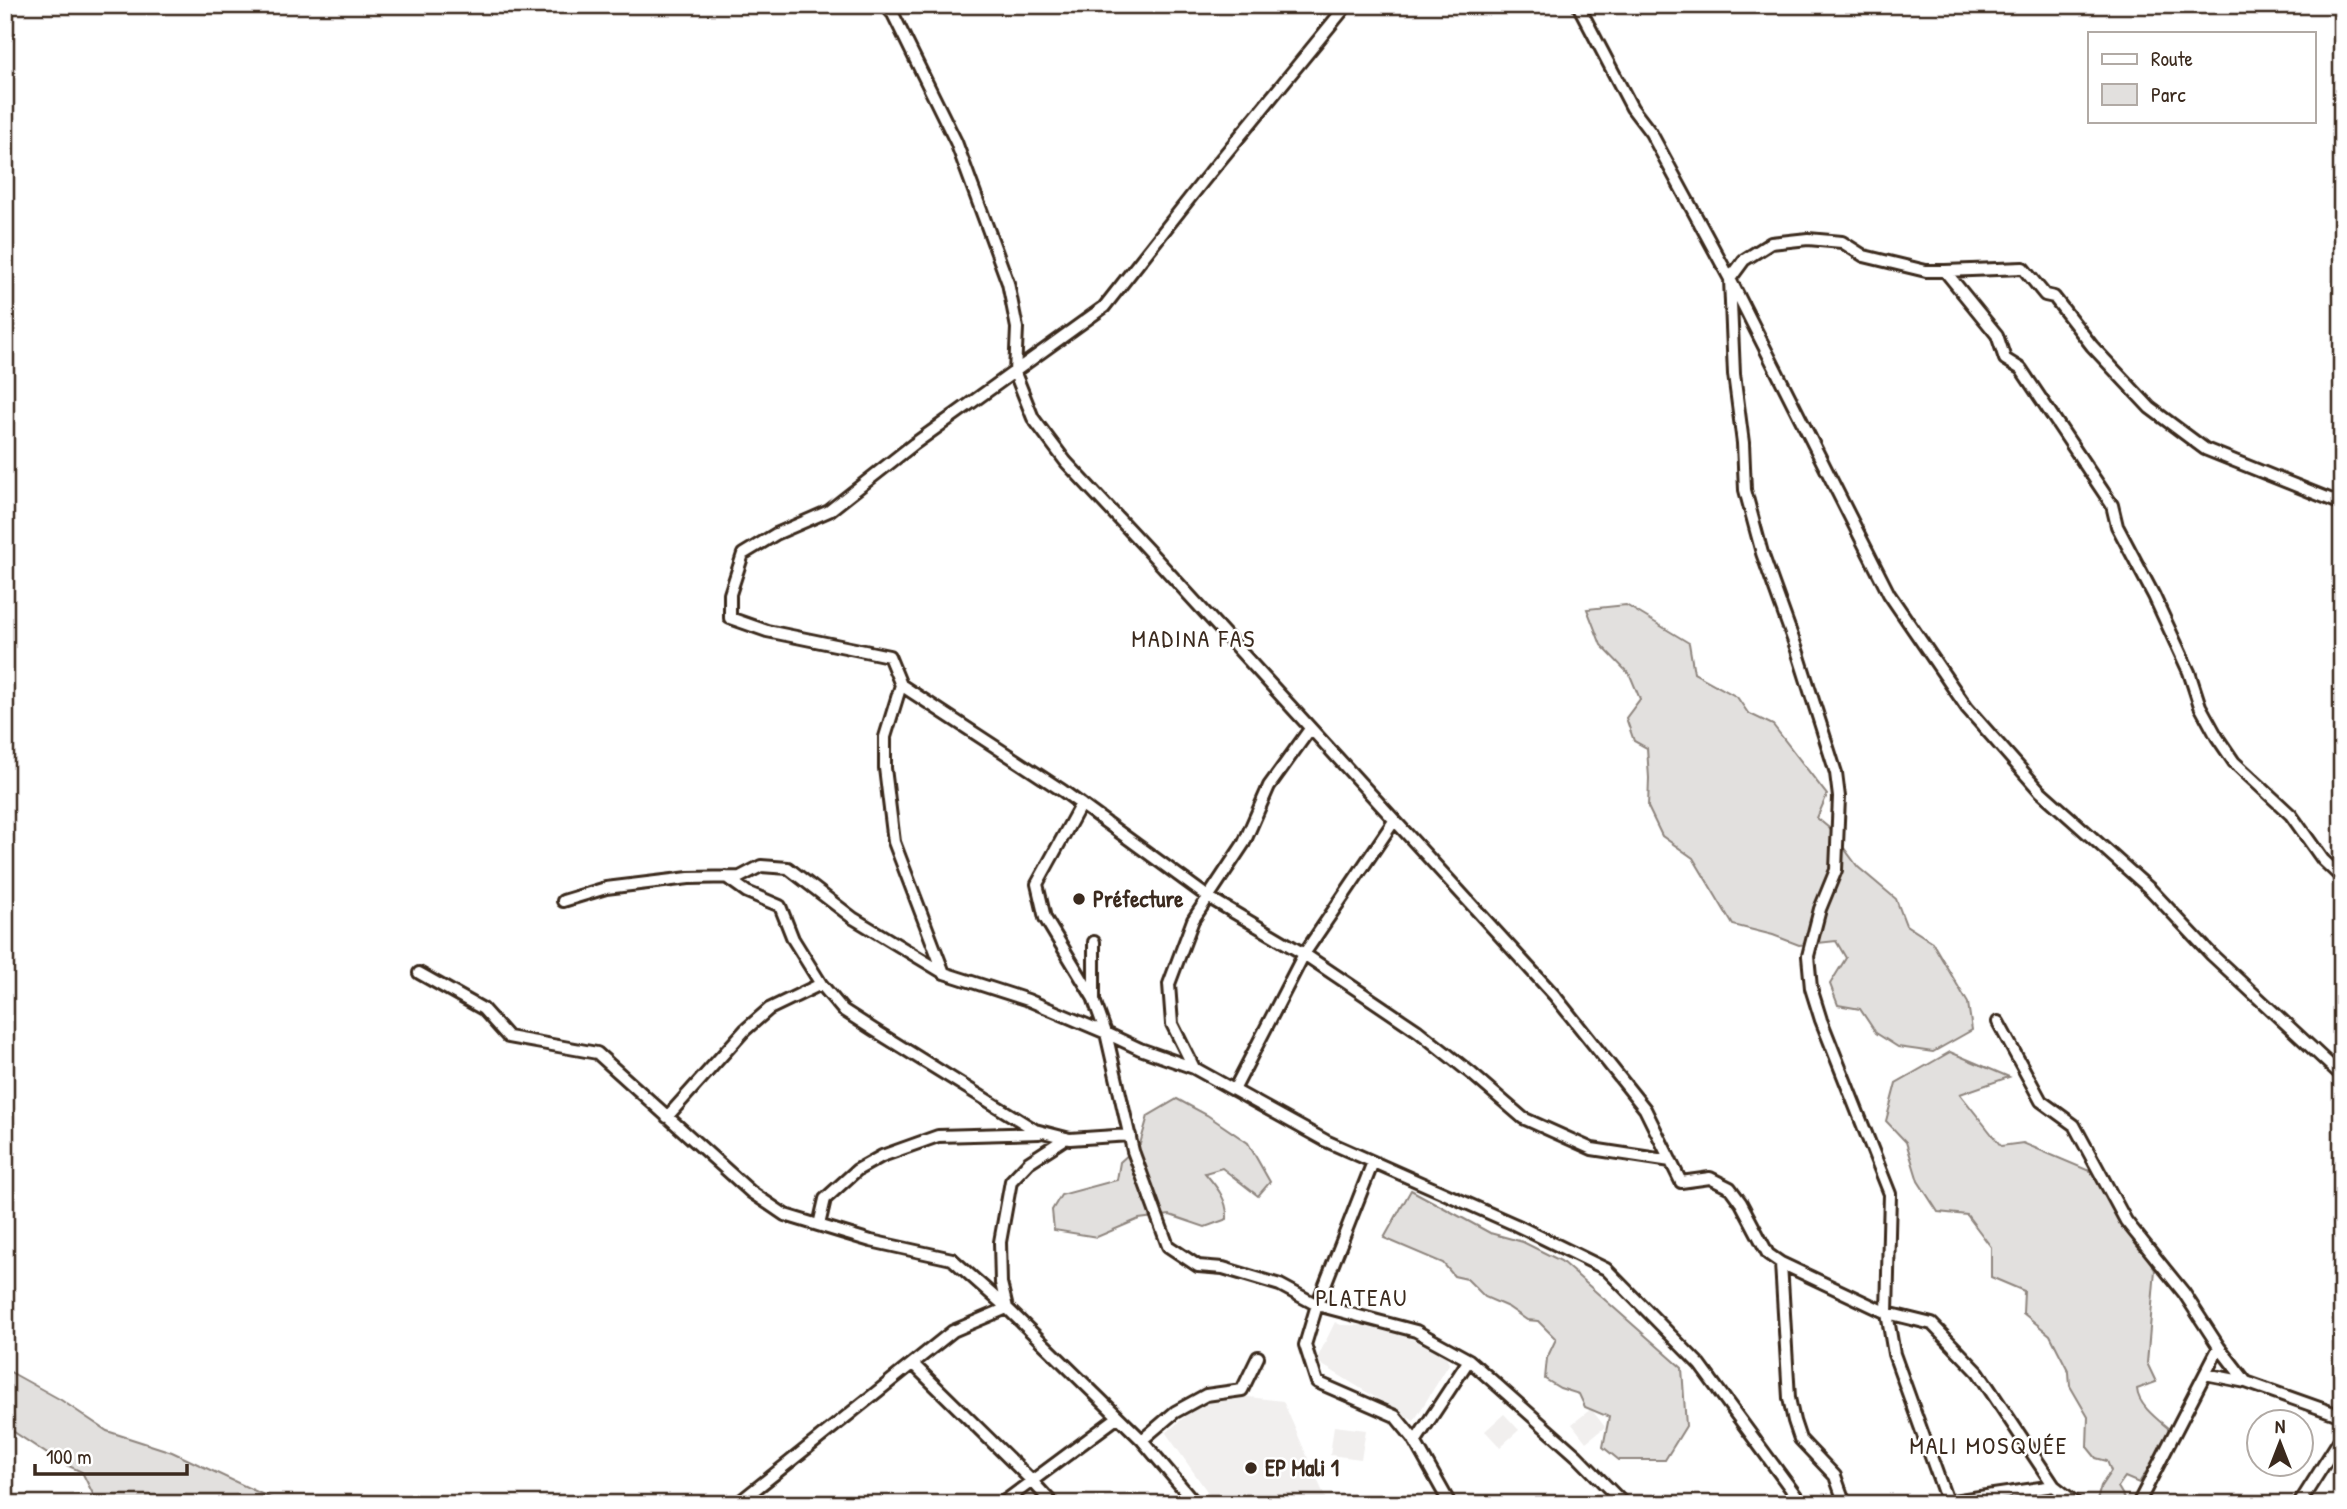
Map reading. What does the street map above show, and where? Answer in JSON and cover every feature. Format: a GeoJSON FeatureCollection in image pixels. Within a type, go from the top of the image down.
{"type":"FeatureCollection","features":[{"type":"Feature","properties":{"kind":"street"},"geometry":{"type":"LineString","coordinates":[[885,5],[956,142],[1008,282],[1017,328],[1015,373],[1033,418],[1066,462],[1554,995],[1645,1109],[1681,1182],[1710,1178],[1730,1188],[1768,1254],[1781,1263],[1887,1313],[1932,1324],[1978,1372],[2054,1486],[2077,1504]]}},
{"type":"Feature","properties":{"kind":"street"},"geometry":{"type":"LineString","coordinates":[[1346,5],[1104,307],[914,444],[829,511],[776,534],[743,554],[730,594],[730,618],[766,631],[889,656],[901,685],[1080,804],[1208,897],[1304,954],[1418,1031],[1523,1118],[1592,1149],[1671,1161]]}},
{"type":"Feature","properties":{"kind":"street"},"geometry":{"type":"LineString","coordinates":[[1578,5],[1632,108],[1651,133],[1730,279],[1889,594],[1968,708],[2040,791],[2151,890],[2211,955],[2342,1076]]}},
{"type":"Feature","properties":{"kind":"street"},"geometry":{"type":"LineString","coordinates":[[1947,1503],[1894,1354],[1887,1313],[1890,1194],[1821,1020],[1811,988],[1808,956],[1821,909],[1836,870],[1839,797],[1836,773],[1797,650],[1762,553],[1745,490],[1743,443],[1734,374],[1730,279],[1744,260],[1771,243],[1808,239],[1842,242],[1864,256],[1926,271],[2023,268],[2045,295],[2054,297],[2092,346],[2150,408],[2204,449],[2342,503]]}},
{"type":"Feature","properties":{"kind":"street"},"geometry":{"type":"LineString","coordinates":[[1945,271],[1997,335],[2005,359],[2021,369],[2112,505],[2117,526],[2154,596],[2189,673],[2200,706],[2217,737],[2234,762],[2291,815],[2323,860],[2342,878]]}},
{"type":"Feature","properties":{"kind":"street"},"geometry":{"type":"LineString","coordinates":[[901,685],[885,737],[885,768],[894,842],[944,972]]}},
{"type":"Feature","properties":{"kind":"street"},"geometry":{"type":"LineString","coordinates":[[1194,1068],[1172,1024],[1169,984],[1193,920],[1244,843],[1269,786],[1310,729]]}},
{"type":"Feature","properties":{"kind":"street"},"geometry":{"type":"LineString","coordinates":[[1080,804],[1037,884],[1045,918],[1094,1000],[1107,1032],[1133,1151],[1168,1246],[1198,1266],[1223,1268],[1280,1284],[1317,1305],[1416,1331],[1469,1360],[1577,1456],[1624,1504]]}},
{"type":"Feature","properties":{"kind":"street"},"geometry":{"type":"LineString","coordinates":[[1234,1090],[1304,954],[1394,821]]}},
{"type":"Feature","properties":{"kind":"street"},"geometry":{"type":"LineString","coordinates":[[563,901],[606,888],[689,878],[740,877],[761,866],[788,868],[853,918],[944,972],[1028,1000],[1107,1032],[1140,1049],[1194,1068],[1326,1141],[1516,1225],[1606,1269],[1700,1365],[1801,1504]]}},
{"type":"Feature","properties":{"kind":"street"},"geometry":{"type":"LineString","coordinates":[[726,877],[747,892],[780,906],[793,939],[821,984],[843,1010],[853,1017],[1035,1130],[1066,1138],[1130,1135]]}},
{"type":"Feature","properties":{"kind":"street"},"geometry":{"type":"LineString","coordinates":[[1094,943],[1094,1000]]}},
{"type":"Feature","properties":{"kind":"street"},"geometry":{"type":"LineString","coordinates":[[419,973],[483,1009],[508,1037],[597,1052],[751,1192],[785,1215],[871,1241],[952,1259],[1007,1308],[1142,1440],[1196,1504]]}},
{"type":"Feature","properties":{"kind":"street"},"geometry":{"type":"LineString","coordinates":[[667,1117],[745,1030],[769,1009],[821,984]]}},
{"type":"Feature","properties":{"kind":"street"},"geometry":{"type":"LineString","coordinates":[[1998,1023],[2041,1101],[2074,1125],[2126,1221],[2184,1293],[2219,1347],[2246,1382]]}},
{"type":"Feature","properties":{"kind":"street"},"geometry":{"type":"LineString","coordinates":[[819,1225],[825,1199],[857,1170],[882,1156],[937,1136],[1046,1133]]}},
{"type":"Feature","properties":{"kind":"street"},"geometry":{"type":"LineString","coordinates":[[1007,1308],[1000,1283],[1000,1242],[1011,1181],[1029,1162],[1066,1138]]}},
{"type":"Feature","properties":{"kind":"street"},"geometry":{"type":"LineString","coordinates":[[1373,1162],[1317,1305],[1305,1345],[1317,1382],[1395,1416],[1415,1442],[1450,1504]]}},
{"type":"Feature","properties":{"kind":"street"},"geometry":{"type":"LineString","coordinates":[[1781,1263],[1789,1398],[1794,1421],[1800,1439],[1835,1476],[1845,1504]]}},
{"type":"Feature","properties":{"kind":"street"},"geometry":{"type":"LineString","coordinates":[[737,1504],[953,1331],[1007,1308]]}},
{"type":"Feature","properties":{"kind":"street"},"geometry":{"type":"LineString","coordinates":[[2138,1504],[2219,1347]]}},
{"type":"Feature","properties":{"kind":"street"},"geometry":{"type":"LineString","coordinates":[[1142,1440],[1175,1412],[1206,1395],[1242,1390],[1258,1357]]}},
{"type":"Feature","properties":{"kind":"street"},"geometry":{"type":"LineString","coordinates":[[1415,1442],[1469,1360]]}},
{"type":"Feature","properties":{"kind":"street"},"geometry":{"type":"LineString","coordinates":[[913,1364],[1053,1504]]}},
{"type":"Feature","properties":{"kind":"street"},"geometry":{"type":"LineString","coordinates":[[2205,1374],[2246,1382],[2342,1416]]}},
{"type":"Feature","properties":{"kind":"street"},"geometry":{"type":"LineString","coordinates":[[1001,1504],[1118,1417]]}},
{"type":"Feature","properties":{"kind":"street"},"geometry":{"type":"LineString","coordinates":[[2299,1504],[2342,1436]]}},
{"type":"Feature","properties":{"kind":"street"},"geometry":{"type":"LineString","coordinates":[[1932,1504],[2054,1486]]}},
{"type":"Feature","properties":{"kind":"shaded area"},"geometry":{"type":"Polygon","coordinates":[[[1335,1322],[1341,1325],[1380,1326],[1445,1353],[1449,1364],[1414,1421],[1316,1361],[1335,1322]]]}},
{"type":"Feature","properties":{"kind":"shaded area","name":"EP Mali 1"},"geometry":{"type":"Polygon","coordinates":[[[1249,1397],[1283,1401],[1328,1504],[1216,1504],[1166,1433],[1205,1399],[1249,1397]]]}},
{"type":"Feature","properties":{"kind":"shaded area"},"geometry":{"type":"Polygon","coordinates":[[[1591,1409],[1605,1427],[1586,1442],[1572,1424],[1591,1409]]]}},
{"type":"Feature","properties":{"kind":"shaded area"},"geometry":{"type":"Polygon","coordinates":[[[1504,1414],[1519,1430],[1500,1447],[1485,1431],[1504,1414]]]}},
{"type":"Feature","properties":{"kind":"shaded area"},"geometry":{"type":"Polygon","coordinates":[[[1334,1426],[1366,1430],[1361,1459],[1330,1455],[1334,1426]]]}},
{"type":"Feature","properties":{"kind":"green space"},"geometry":{"type":"Polygon","coordinates":[[[1626,605],[1689,643],[1694,673],[1737,697],[1748,713],[1773,725],[1827,795],[1817,818],[1829,828],[1858,867],[1896,899],[1906,925],[1932,942],[1968,1003],[1972,1030],[1933,1052],[1898,1047],[1876,1033],[1860,1009],[1838,1005],[1830,984],[1846,958],[1836,941],[1799,945],[1733,925],[1693,858],[1662,836],[1648,807],[1647,748],[1634,741],[1626,718],[1640,699],[1630,675],[1601,645],[1587,609],[1626,605]]]}},
{"type":"Feature","properties":{"kind":"green space"},"geometry":{"type":"Polygon","coordinates":[[[1950,1052],[2009,1077],[1960,1094],[2001,1146],[2023,1143],[2099,1175],[2155,1270],[2147,1363],[2156,1382],[2137,1389],[2144,1406],[2169,1429],[2167,1439],[2139,1483],[2125,1477],[2118,1487],[2128,1504],[2096,1504],[2101,1486],[2111,1471],[2107,1461],[2096,1458],[2087,1447],[2088,1417],[2070,1386],[2069,1372],[2050,1335],[2023,1313],[2024,1291],[1991,1277],[1991,1247],[1967,1215],[1938,1212],[1918,1181],[1906,1142],[1886,1121],[1896,1083],[1950,1052]]]}},
{"type":"Feature","properties":{"kind":"green space"},"geometry":{"type":"Polygon","coordinates":[[[1177,1099],[1207,1115],[1248,1143],[1270,1182],[1258,1196],[1222,1168],[1205,1173],[1224,1200],[1227,1219],[1205,1227],[1170,1215],[1139,1219],[1097,1237],[1054,1230],[1052,1210],[1061,1195],[1117,1180],[1120,1162],[1140,1144],[1148,1116],[1177,1099]]]}},
{"type":"Feature","properties":{"kind":"green space"},"geometry":{"type":"Polygon","coordinates":[[[1411,1190],[1490,1233],[1523,1242],[1561,1261],[1682,1368],[1686,1426],[1665,1460],[1619,1460],[1603,1447],[1609,1417],[1585,1407],[1579,1394],[1560,1388],[1545,1379],[1547,1358],[1556,1339],[1538,1321],[1527,1320],[1508,1307],[1485,1297],[1467,1279],[1454,1276],[1443,1263],[1384,1238],[1411,1190]]]}},
{"type":"Feature","properties":{"kind":"green space"},"geometry":{"type":"Polygon","coordinates":[[[5,1369],[61,1400],[107,1431],[172,1452],[283,1504],[129,1504],[96,1500],[82,1472],[58,1461],[5,1426],[5,1369]]]}},
{"type":"Feature","properties":{"kind":"place","name":"Préfecture"},"geometry":{"type":"Point","coordinates":[1079,899]}},
{"type":"Feature","properties":{"kind":"place","name":"EP Mali 1"},"geometry":{"type":"Point","coordinates":[1251,1468]}},
{"type":"Feature","properties":{"kind":"district","name":"MADINA FAS"},"geometry":{"type":"Point","coordinates":[1194,639]}},
{"type":"Feature","properties":{"kind":"district","name":"PLATEAU"},"geometry":{"type":"Point","coordinates":[1362,1298]}},
{"type":"Feature","properties":{"kind":"district","name":"MALI MOSQUÉE"},"geometry":{"type":"Point","coordinates":[1989,1446]}}]}
